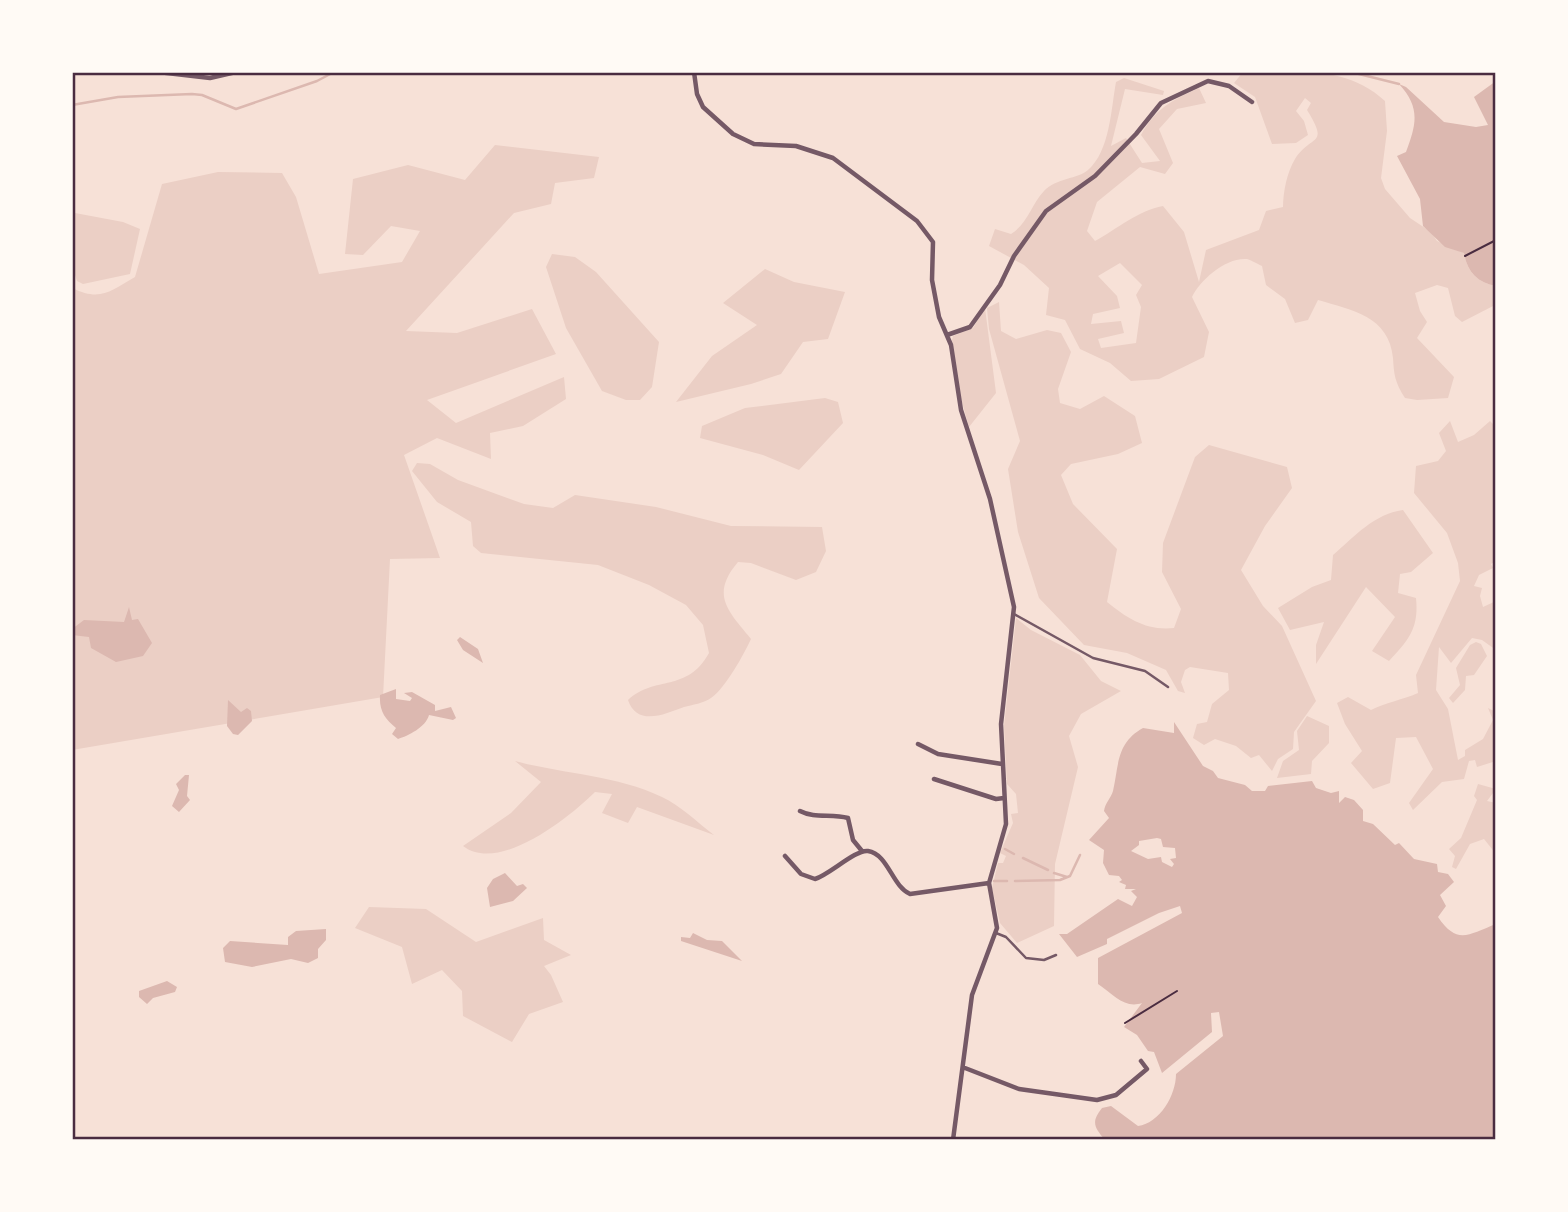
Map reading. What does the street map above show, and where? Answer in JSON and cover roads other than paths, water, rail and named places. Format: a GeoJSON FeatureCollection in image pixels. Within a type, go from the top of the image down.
{"type":"FeatureCollection","features":[{"type":"Feature","properties":{"kind":"street"},"geometry":{"type":"LineString","coordinates":[[158,72],[210,78],[236,72]]}},
{"type":"Feature","properties":{"kind":"street"},"geometry":{"type":"LineString","coordinates":[[694,72],[695,86],[703,107],[733,134],[754,144],[796,146],[833,159],[927,231],[934,248],[932,285],[939,317],[947,335],[965,426],[990,499],[1011,584],[1014,614],[1001,724],[1006,824],[989,883],[996,933],[972,995],[965,1068],[953,1140]]}},
{"type":"Feature","properties":{"kind":"street"},"geometry":{"type":"LineString","coordinates":[[947,335],[970,327],[1000,285],[1014,256],[1046,211],[1095,176],[1136,134],[1161,103],[1208,81],[1229,86],[1252,102]]}},
{"type":"Feature","properties":{"kind":"street"},"geometry":{"type":"LineString","coordinates":[[918,744],[938,754],[1002,764]]}},
{"type":"Feature","properties":{"kind":"street"},"geometry":{"type":"LineString","coordinates":[[934,779],[996,799],[1004,798]]}},
{"type":"Feature","properties":{"kind":"street"},"geometry":{"type":"LineString","coordinates":[[800,811],[810,816],[848,818],[853,840],[862,851],[875,854],[902,889],[910,894],[989,883]]}},
{"type":"Feature","properties":{"kind":"street"},"geometry":{"type":"LineString","coordinates":[[785,856],[801,874],[815,879],[862,851]]}},
{"type":"Feature","properties":{"kind":"street"},"geometry":{"type":"LineString","coordinates":[[965,1068],[1010,1087],[1045,1095],[1097,1100],[1116,1095],[1147,1069],[1141,1061]]}},
{"type":"Feature","properties":{"kind":"lane"},"geometry":{"type":"LineString","coordinates":[[1014,614],[1093,658],[1145,671],[1168,687]]}},
{"type":"Feature","properties":{"kind":"lane"},"geometry":{"type":"LineString","coordinates":[[996,933],[1006,937],[1026,958],[1044,960],[1056,955]]}},
{"type":"Feature","properties":{"kind":"waterway"},"geometry":{"type":"LineString","coordinates":[[72,105],[118,97],[192,94],[202,95],[236,109],[317,81],[334,72]]}},
{"type":"Feature","properties":{"kind":"waterway"},"geometry":{"type":"LineString","coordinates":[[1351,72],[1399,84]]}},
{"type":"Feature","properties":{"kind":"waterway"},"geometry":{"type":"LineString","coordinates":[[1005,849],[1014,854]]}},
{"type":"Feature","properties":{"kind":"waterway"},"geometry":{"type":"LineString","coordinates":[[1015,881],[1060,880],[1070,876],[1080,855]]}},
{"type":"Feature","properties":{"kind":"waterway"},"geometry":{"type":"LineString","coordinates":[[1023,858],[1048,870]]}},
{"type":"Feature","properties":{"kind":"waterway"},"geometry":{"type":"LineString","coordinates":[[1054,873],[1067,877]]}},
{"type":"Feature","properties":{"kind":"waterway"},"geometry":{"type":"LineString","coordinates":[[994,881],[1007,881]]}}]}
